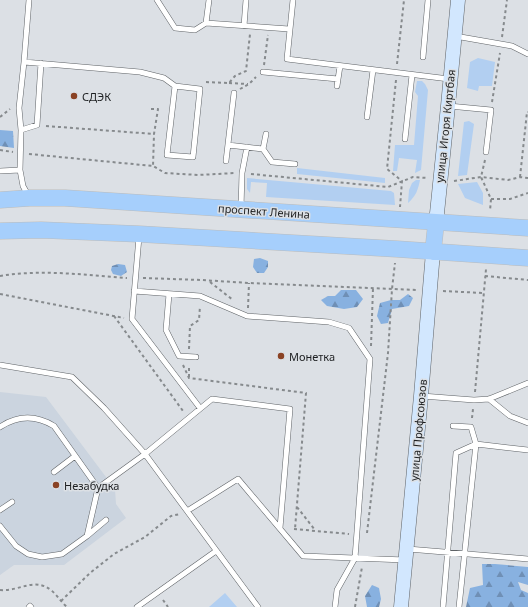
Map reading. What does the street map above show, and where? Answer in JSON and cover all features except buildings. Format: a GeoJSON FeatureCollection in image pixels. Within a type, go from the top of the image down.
{"type":"FeatureCollection","features":[{"type":"Feature","properties":{"kind":"main road","name":"улица Игоря Киртбая"},"geometry":{"type":"LineString","coordinates":[[433,252],[458,0]]}},
{"type":"Feature","properties":{"kind":"main road","name":"проспект Ленина"},"geometry":{"type":"LineString","coordinates":[[0,200],[29,198],[72,199],[528,228]]}},
{"type":"Feature","properties":{"kind":"main road"},"geometry":{"type":"LineString","coordinates":[[0,231],[41,230],[139,234],[528,258]]}},
{"type":"Feature","properties":{"kind":"main road","name":"улица Профсоюзов"},"geometry":{"type":"LineString","coordinates":[[401,607],[433,252]]}},
{"type":"Feature","properties":{"kind":"lane"},"geometry":{"type":"LineString","coordinates":[[29,0],[19,108],[21,130],[20,170],[23,186],[29,198]]}},
{"type":"Feature","properties":{"kind":"lane"},"geometry":{"type":"LineString","coordinates":[[157,0],[175,28],[195,30],[206,23],[289,29]]}},
{"type":"Feature","properties":{"kind":"lane"},"geometry":{"type":"LineString","coordinates":[[206,23],[209,0]]}},
{"type":"Feature","properties":{"kind":"lane"},"geometry":{"type":"LineString","coordinates":[[244,26],[246,0]]}},
{"type":"Feature","properties":{"kind":"lane"},"geometry":{"type":"LineString","coordinates":[[293,0],[287,59],[450,80]]}},
{"type":"Feature","properties":{"kind":"lane"},"geometry":{"type":"LineString","coordinates":[[422,57],[428,0]]}},
{"type":"Feature","properties":{"kind":"lane"},"geometry":{"type":"LineString","coordinates":[[454,36],[512,46],[528,54]]}},
{"type":"Feature","properties":{"kind":"lane"},"geometry":{"type":"LineString","coordinates":[[24,62],[140,72],[164,78],[175,86],[200,89],[193,157],[167,155],[175,86]]}},
{"type":"Feature","properties":{"kind":"lane"},"geometry":{"type":"LineString","coordinates":[[21,130],[37,125],[42,63]]}},
{"type":"Feature","properties":{"kind":"lane"},"geometry":{"type":"LineString","coordinates":[[337,86],[340,66]]}},
{"type":"Feature","properties":{"kind":"lane"},"geometry":{"type":"LineString","coordinates":[[367,117],[373,70]]}},
{"type":"Feature","properties":{"kind":"lane"},"geometry":{"type":"LineString","coordinates":[[263,72],[338,79]]}},
{"type":"Feature","properties":{"kind":"lane"},"geometry":{"type":"LineString","coordinates":[[405,139],[412,75]]}},
{"type":"Feature","properties":{"kind":"lane"},"geometry":{"type":"LineString","coordinates":[[226,162],[234,93]]}},
{"type":"Feature","properties":{"kind":"lane"},"geometry":{"type":"LineString","coordinates":[[448,106],[491,110],[486,152]]}},
{"type":"Feature","properties":{"kind":"lane"},"geometry":{"type":"LineString","coordinates":[[266,134],[263,149],[272,162],[295,164]]}},
{"type":"Feature","properties":{"kind":"lane"},"geometry":{"type":"LineString","coordinates":[[228,145],[263,149]]}},
{"type":"Feature","properties":{"kind":"lane"},"geometry":{"type":"LineString","coordinates":[[241,210],[242,173],[247,148]]}},
{"type":"Feature","properties":{"kind":"lane"},"geometry":{"type":"LineString","coordinates":[[0,171],[20,170]]}},
{"type":"Feature","properties":{"kind":"lane"},"geometry":{"type":"LineString","coordinates":[[139,234],[132,319],[200,408]]}},
{"type":"Feature","properties":{"kind":"lane"},"geometry":{"type":"LineString","coordinates":[[134,291],[200,296],[247,316],[329,322],[349,328],[370,359],[354,558],[337,590],[335,607]]}},
{"type":"Feature","properties":{"kind":"lane"},"geometry":{"type":"LineString","coordinates":[[169,294],[166,330],[180,356],[196,357]]}},
{"type":"Feature","properties":{"kind":"lane"},"geometry":{"type":"LineString","coordinates":[[0,365],[72,378],[104,408],[145,454],[258,607]]}},
{"type":"Feature","properties":{"kind":"lane"},"geometry":{"type":"LineString","coordinates":[[421,396],[474,400],[489,398],[528,383]]}},
{"type":"Feature","properties":{"kind":"lane"},"geometry":{"type":"LineString","coordinates":[[489,398],[510,416],[528,423]]}},
{"type":"Feature","properties":{"kind":"lane"},"geometry":{"type":"LineString","coordinates":[[87,536],[98,488],[145,454],[212,399],[290,409],[280,528]]}},
{"type":"Feature","properties":{"kind":"lane"},"geometry":{"type":"LineString","coordinates":[[0,427],[8,422],[31,417],[45,420],[54,426],[98,488]]}},
{"type":"Feature","properties":{"kind":"lane"},"geometry":{"type":"LineString","coordinates":[[453,426],[471,427],[476,444],[459,607]]}},
{"type":"Feature","properties":{"kind":"lane"},"geometry":{"type":"LineString","coordinates":[[444,607],[449,552],[449,527],[456,453],[476,444],[528,450]]}},
{"type":"Feature","properties":{"kind":"lane"},"geometry":{"type":"LineString","coordinates":[[54,472],[75,456]]}},
{"type":"Feature","properties":{"kind":"lane"},"geometry":{"type":"LineString","coordinates":[[187,511],[238,479],[303,556],[364,558],[449,552],[528,559]]}},
{"type":"Feature","properties":{"kind":"lane"},"geometry":{"type":"LineString","coordinates":[[0,510],[12,502]]}},
{"type":"Feature","properties":{"kind":"lane"},"geometry":{"type":"LineString","coordinates":[[1,528],[16,546],[28,554],[42,557],[62,554],[106,520]]}},
{"type":"Feature","properties":{"kind":"lane"},"geometry":{"type":"LineString","coordinates":[[137,607],[216,551]]}},
{"type":"Feature","properties":{"kind":"path"},"geometry":{"type":"LineString","coordinates":[[402,181],[388,170],[404,0]]}},
{"type":"Feature","properties":{"kind":"path"},"geometry":{"type":"LineString","coordinates":[[491,110],[502,44],[507,0]]}},
{"type":"Feature","properties":{"kind":"path"},"geometry":{"type":"LineString","coordinates":[[229,83],[235,76],[246,71],[250,26]]}},
{"type":"Feature","properties":{"kind":"path"},"geometry":{"type":"LineString","coordinates":[[234,93],[249,84],[263,72],[268,28]]}},
{"type":"Feature","properties":{"kind":"path"},"geometry":{"type":"LineString","coordinates":[[194,88],[205,82],[249,84]]}},
{"type":"Feature","properties":{"kind":"path"},"geometry":{"type":"LineString","coordinates":[[151,109],[158,109],[154,134],[153,166]]}},
{"type":"Feature","properties":{"kind":"path"},"geometry":{"type":"LineString","coordinates":[[520,177],[528,112]]}},
{"type":"Feature","properties":{"kind":"path"},"geometry":{"type":"LineString","coordinates":[[37,125],[154,134]]}},
{"type":"Feature","properties":{"kind":"path"},"geometry":{"type":"LineString","coordinates":[[0,150],[153,166],[165,173],[198,175],[242,173],[388,187],[413,177],[457,181],[481,177],[508,180],[520,177],[528,178]]}},
{"type":"Feature","properties":{"kind":"path"},"geometry":{"type":"LineString","coordinates":[[486,152],[481,177],[491,199],[488,225]]}},
{"type":"Feature","properties":{"kind":"path"},"geometry":{"type":"LineString","coordinates":[[399,220],[402,181]]}},
{"type":"Feature","properties":{"kind":"path"},"geometry":{"type":"LineString","coordinates":[[491,199],[510,199],[528,193]]}},
{"type":"Feature","properties":{"kind":"path"},"geometry":{"type":"LineString","coordinates":[[367,535],[388,353],[392,289],[397,249]]}},
{"type":"Feature","properties":{"kind":"path"},"geometry":{"type":"LineString","coordinates":[[471,427],[484,293],[486,256]]}},
{"type":"Feature","properties":{"kind":"path"},"geometry":{"type":"LineString","coordinates":[[0,276],[17,273],[44,273],[484,293]]}},
{"type":"Feature","properties":{"kind":"path"},"geometry":{"type":"LineString","coordinates":[[485,276],[528,280]]}},
{"type":"Feature","properties":{"kind":"path"},"geometry":{"type":"LineString","coordinates":[[189,378],[190,326],[199,320],[201,280]]}},
{"type":"Feature","properties":{"kind":"path"},"geometry":{"type":"LineString","coordinates":[[209,281],[236,303]]}},
{"type":"Feature","properties":{"kind":"path"},"geometry":{"type":"LineString","coordinates":[[242,307],[248,308],[249,283]]}},
{"type":"Feature","properties":{"kind":"path"},"geometry":{"type":"LineString","coordinates":[[370,359],[374,288]]}},
{"type":"Feature","properties":{"kind":"path"},"geometry":{"type":"LineString","coordinates":[[0,294],[132,319]]}},
{"type":"Feature","properties":{"kind":"path"},"geometry":{"type":"LineString","coordinates":[[113,316],[188,418]]}},
{"type":"Feature","properties":{"kind":"path"},"geometry":{"type":"LineString","coordinates":[[180,356],[189,378]]}},
{"type":"Feature","properties":{"kind":"path"},"geometry":{"type":"LineString","coordinates":[[189,378],[306,393],[295,529]]}},
{"type":"Feature","properties":{"kind":"path"},"geometry":{"type":"LineString","coordinates":[[297,506],[316,531]]}},
{"type":"Feature","properties":{"kind":"path"},"geometry":{"type":"LineString","coordinates":[[61,602],[90,573],[114,554],[146,537],[171,516],[187,511]]}},
{"type":"Feature","properties":{"kind":"path"},"geometry":{"type":"LineString","coordinates":[[280,528],[356,534]]}},
{"type":"Feature","properties":{"kind":"path"},"geometry":{"type":"LineString","coordinates":[[355,607],[364,558]]}},
{"type":"Feature","properties":{"kind":"path"},"geometry":{"type":"LineString","coordinates":[[0,590],[8,590],[35,583],[42,584],[51,590],[67,607]]}},
{"type":"Feature","properties":{"kind":"shaded area"},"geometry":{"type":"Polygon","coordinates":[[[478,58],[495,62],[492,86],[479,86],[478,91],[467,88],[470,62],[478,58]]]}},
{"type":"Feature","properties":{"kind":"shaded area"},"geometry":{"type":"Polygon","coordinates":[[[417,81],[422,81],[428,90],[421,170],[415,173],[417,160],[399,158],[397,171],[393,171],[395,145],[414,145],[418,96],[415,92],[417,81]]]}},
{"type":"Feature","properties":{"kind":"shaded area"},"geometry":{"type":"Polygon","coordinates":[[[469,121],[474,124],[467,175],[458,176],[464,122],[469,121]]]}},
{"type":"Feature","properties":{"kind":"shaded area"},"geometry":{"type":"Polygon","coordinates":[[[297,168],[385,178],[385,183],[297,174],[297,168]]]}},
{"type":"Feature","properties":{"kind":"shaded area"},"geometry":{"type":"Polygon","coordinates":[[[247,178],[391,191],[394,193],[395,205],[266,197],[267,183],[251,182],[250,193],[247,189],[247,178]]]}},
{"type":"Feature","properties":{"kind":"shaded area"},"geometry":{"type":"Polygon","coordinates":[[[416,180],[420,180],[417,190],[413,198],[408,203],[409,190],[412,183],[416,180]]]}},
{"type":"Feature","properties":{"kind":"shaded area"},"geometry":{"type":"Polygon","coordinates":[[[477,182],[483,193],[483,205],[465,198],[458,184],[477,182]]]}},
{"type":"Feature","properties":{"kind":"shaded area","name":"Незабудка"},"geometry":{"type":"Polygon","coordinates":[[[0,392],[46,397],[115,489],[116,504],[126,518],[64,565],[14,565],[0,575],[0,392]]]}},
{"type":"Feature","properties":{"kind":"shaded area"},"geometry":{"type":"Polygon","coordinates":[[[225,593],[237,607],[209,607],[225,593]]]}},
{"type":"Feature","properties":{"kind":"green space"},"geometry":{"type":"Polygon","coordinates":[[[0,130],[13,131],[14,148],[0,146],[0,130]]]}},
{"type":"Feature","properties":{"kind":"green space"},"geometry":{"type":"Polygon","coordinates":[[[260,258],[268,261],[268,267],[264,273],[257,273],[253,267],[254,259],[260,258]]]}},
{"type":"Feature","properties":{"kind":"green space"},"geometry":{"type":"Polygon","coordinates":[[[118,264],[125,265],[127,272],[121,276],[113,274],[111,270],[112,266],[118,264]]]}},
{"type":"Feature","properties":{"kind":"green space"},"geometry":{"type":"Polygon","coordinates":[[[341,290],[356,290],[363,299],[357,307],[344,309],[327,306],[321,300],[328,296],[335,296],[341,290]]]}},
{"type":"Feature","properties":{"kind":"green space"},"geometry":{"type":"Polygon","coordinates":[[[408,294],[413,298],[409,306],[392,309],[388,323],[381,324],[377,316],[380,303],[391,300],[400,300],[408,294]]]}},
{"type":"Feature","properties":{"kind":"green space"},"geometry":{"type":"Polygon","coordinates":[[[482,564],[528,567],[528,585],[518,582],[521,590],[528,593],[528,607],[466,607],[470,588],[483,585],[482,564]]]}},
{"type":"Feature","properties":{"kind":"green space"},"geometry":{"type":"Polygon","coordinates":[[[372,585],[379,588],[381,599],[379,607],[367,607],[365,596],[372,585]]]}},
{"type":"Feature","properties":{"kind":"place","name":"СДЭК"},"geometry":{"type":"Point","coordinates":[74,96]}},
{"type":"Feature","properties":{"kind":"place","name":"Монетка"},"geometry":{"type":"Point","coordinates":[281,356]}},
{"type":"Feature","properties":{"kind":"place","name":"Незабудка"},"geometry":{"type":"Point","coordinates":[56,485]}}]}
